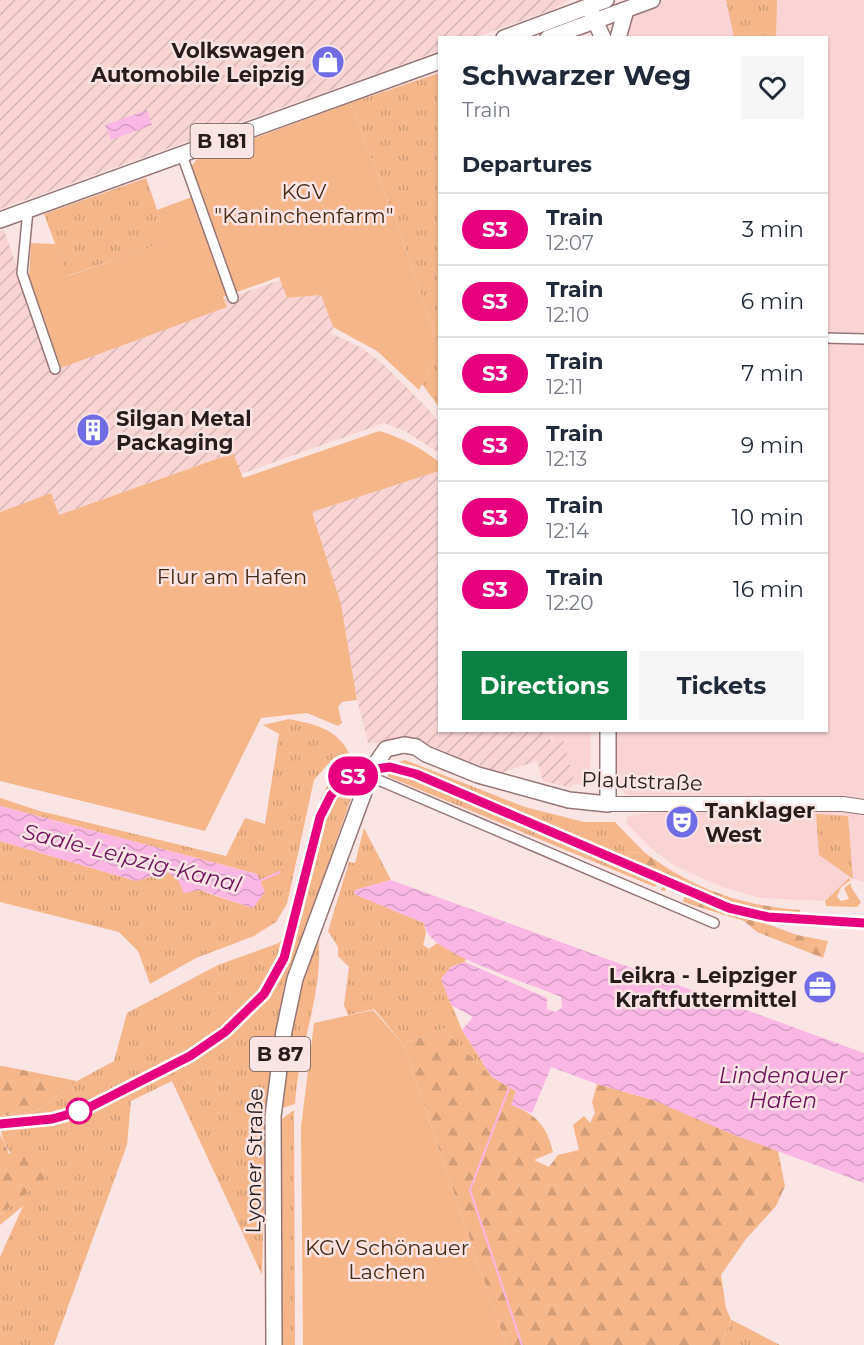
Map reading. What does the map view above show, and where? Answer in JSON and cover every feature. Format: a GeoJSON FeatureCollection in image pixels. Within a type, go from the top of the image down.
{"type":"FeatureCollection","features":[{"type":"Feature","properties":{"kind":"main road"},"geometry":{"type":"LineString","coordinates":[[508,36],[580,4],[606,0]]}},
{"type":"Feature","properties":{"kind":"main road"},"geometry":{"type":"LineString","coordinates":[[556,36],[588,28],[652,0]]}},
{"type":"Feature","properties":{"kind":"main road"},"geometry":{"type":"LineString","coordinates":[[580,4],[588,28]]}},
{"type":"Feature","properties":{"kind":"main road"},"geometry":{"type":"LineString","coordinates":[[619,36],[626,10]]}},
{"type":"Feature","properties":{"kind":"main road","name":"B 181"},"geometry":{"type":"LineString","coordinates":[[0,220],[438,64]]}},
{"type":"Feature","properties":{"kind":"main road"},"geometry":{"type":"LineString","coordinates":[[608,804],[609,732]]}},
{"type":"Feature","properties":{"kind":"main road","name":"Plautstraße"},"geometry":{"type":"LineString","coordinates":[[373,769],[386,749],[395,746],[416,747],[426,754],[478,775],[576,801],[608,804],[833,803],[864,807]]}},
{"type":"Feature","properties":{"kind":"main road","name":"Lyoner Straße"},"geometry":{"type":"LineString","coordinates":[[274,1345],[273,1116],[284,1031],[295,979],[373,769]]}},
{"type":"Feature","properties":{"kind":"street"},"geometry":{"type":"LineString","coordinates":[[182,155],[233,298]]}},
{"type":"Feature","properties":{"kind":"street"},"geometry":{"type":"LineString","coordinates":[[28,210],[22,273],[55,369]]}},
{"type":"Feature","properties":{"kind":"street"},"geometry":{"type":"LineString","coordinates":[[828,338],[864,339]]}},
{"type":"Feature","properties":{"kind":"street"},"geometry":{"type":"LineString","coordinates":[[373,769],[714,923]]}},
{"type":"Feature","properties":{"kind":"shaded area"},"geometry":{"type":"Polygon","coordinates":[[[0,0],[569,0],[554,9],[479,36],[438,36],[438,51],[0,209],[0,0]]]}},
{"type":"Feature","properties":{"kind":"shaded area"},"geometry":{"type":"Polygon","coordinates":[[[661,0],[864,0],[864,336],[828,335],[828,36],[625,36],[625,15],[661,0]]]}},
{"type":"Feature","properties":{"kind":"shaded area"},"geometry":{"type":"Polygon","coordinates":[[[4,230],[53,371],[227,307],[224,299],[281,280],[287,298],[321,295],[333,328],[331,333],[362,348],[383,364],[429,410],[438,422],[438,452],[405,431],[384,423],[241,474],[232,453],[59,515],[51,493],[0,512],[0,231],[4,230]]]}},
{"type":"Feature","properties":{"kind":"shaded area"},"geometry":{"type":"Polygon","coordinates":[[[828,343],[864,343],[864,799],[831,796],[637,797],[627,795],[619,789],[615,779],[616,732],[828,732],[828,343]]]}},
{"type":"Feature","properties":{"kind":"shaded area"},"geometry":{"type":"Polygon","coordinates":[[[438,471],[438,732],[548,732],[552,742],[564,741],[574,780],[572,788],[543,781],[537,761],[504,772],[495,771],[423,743],[368,743],[357,700],[341,604],[312,512],[438,471]]]}},
{"type":"Feature","properties":{"kind":"shaded area"},"geometry":{"type":"Polygon","coordinates":[[[549,732],[591,732],[590,778],[583,785],[573,784],[574,780],[549,732]]]}},
{"type":"Feature","properties":{"kind":"shaded area"},"geometry":{"type":"Polygon","coordinates":[[[834,808],[864,812],[864,882],[849,878],[825,901],[760,898],[722,887],[675,866],[653,850],[626,823],[628,816],[661,811],[834,808]]]}},
{"type":"Feature","properties":{"kind":"green space"},"geometry":{"type":"Polygon","coordinates":[[[726,0],[777,0],[776,36],[734,36],[726,0]]]}},
{"type":"Feature","properties":{"kind":"green space"},"geometry":{"type":"Polygon","coordinates":[[[438,73],[438,344],[398,227],[350,103],[438,73]]]}},
{"type":"Feature","properties":{"kind":"green space","name":"KGV \"Kaninchenfarm\""},"geometry":{"type":"Polygon","coordinates":[[[350,103],[398,227],[438,344],[438,357],[427,368],[429,370],[419,390],[377,351],[333,327],[321,295],[287,298],[279,277],[223,297],[227,307],[61,368],[29,277],[31,243],[55,244],[68,276],[167,241],[157,210],[200,194],[191,167],[197,159],[350,103]]]}},
{"type":"Feature","properties":{"kind":"green space"},"geometry":{"type":"Polygon","coordinates":[[[146,178],[168,241],[67,276],[44,214],[146,178]]]}},
{"type":"Feature","properties":{"kind":"green space"},"geometry":{"type":"Polygon","coordinates":[[[438,357],[438,406],[422,384],[429,370],[427,368],[438,357]]]}},
{"type":"Feature","properties":{"kind":"green space","name":"Flur am Hafen"},"geometry":{"type":"Polygon","coordinates":[[[379,431],[403,440],[438,461],[438,471],[312,512],[341,604],[357,700],[342,702],[338,707],[342,723],[338,726],[307,713],[261,718],[205,831],[0,781],[0,512],[51,493],[59,515],[233,453],[243,478],[379,431]]]}},
{"type":"Feature","properties":{"kind":"green space"},"geometry":{"type":"Polygon","coordinates":[[[289,719],[308,723],[332,733],[349,753],[328,764],[314,780],[287,904],[276,922],[254,936],[196,958],[150,984],[138,951],[119,932],[0,902],[0,841],[136,881],[168,872],[198,889],[253,908],[257,874],[0,806],[0,798],[40,811],[226,856],[245,818],[265,824],[279,734],[263,725],[289,719]]]}},
{"type":"Feature","properties":{"kind":"green space"},"geometry":{"type":"Polygon","coordinates":[[[405,760],[525,807],[584,822],[615,822],[644,852],[624,853],[618,858],[669,880],[665,891],[661,890],[662,887],[656,885],[655,887],[389,777],[387,773],[393,764],[405,760]]]}},
{"type":"Feature","properties":{"kind":"green space"},"geometry":{"type":"Polygon","coordinates":[[[355,762],[358,778],[292,969],[267,1097],[262,1275],[172,1081],[131,1101],[127,1145],[54,1345],[0,1345],[0,1257],[23,1206],[0,1225],[0,1215],[44,1178],[18,1160],[7,1147],[3,1139],[0,1116],[37,1111],[77,1081],[114,1061],[127,1013],[218,965],[279,943],[293,920],[321,798],[333,776],[355,762]]]}},
{"type":"Feature","properties":{"kind":"green space"},"geometry":{"type":"Polygon","coordinates":[[[816,814],[848,816],[853,879],[819,855],[816,814]]]}},
{"type":"Feature","properties":{"kind":"green space"},"geometry":{"type":"Polygon","coordinates":[[[364,828],[391,880],[355,890],[354,894],[424,923],[426,933],[423,945],[429,949],[437,943],[466,958],[465,962],[451,967],[441,979],[462,1030],[492,1077],[443,1029],[403,1044],[374,1009],[348,1015],[344,1005],[349,967],[338,956],[338,947],[328,931],[349,862],[355,863],[364,828]]]}},
{"type":"Feature","properties":{"kind":"green space"},"geometry":{"type":"Polygon","coordinates":[[[644,852],[681,876],[718,893],[756,904],[800,910],[801,917],[751,911],[711,898],[618,858],[623,853],[644,852]]]}},
{"type":"Feature","properties":{"kind":"green space"},"geometry":{"type":"Polygon","coordinates":[[[849,878],[851,880],[841,887],[837,897],[841,901],[849,899],[844,888],[851,883],[851,887],[861,902],[857,907],[826,906],[825,901],[849,878]]]}},
{"type":"Feature","properties":{"kind":"green space"},"geometry":{"type":"Polygon","coordinates":[[[685,894],[797,935],[828,941],[823,958],[757,932],[744,921],[683,902],[685,894]]]}},
{"type":"Feature","properties":{"kind":"green space"},"geometry":{"type":"Polygon","coordinates":[[[318,935],[318,977],[295,1104],[282,1108],[282,1086],[292,1020],[318,935]]]}},
{"type":"Feature","properties":{"kind":"green space","name":"KGV Schönauer Lachen"},"geometry":{"type":"Polygon","coordinates":[[[373,1010],[403,1044],[506,1345],[303,1345],[301,1127],[314,1023],[373,1010]]]}},
{"type":"Feature","properties":{"kind":"green space"},"geometry":{"type":"Polygon","coordinates":[[[443,1029],[492,1077],[516,1091],[511,1105],[527,1112],[539,1122],[544,1128],[553,1152],[534,1160],[549,1167],[558,1155],[579,1150],[573,1125],[584,1116],[590,1123],[595,1113],[592,1102],[597,1084],[653,1100],[778,1151],[785,1186],[776,1206],[746,1239],[721,1275],[726,1308],[731,1320],[720,1345],[506,1345],[403,1044],[443,1029]]]}},
{"type":"Feature","properties":{"kind":"green space"},"geometry":{"type":"Polygon","coordinates":[[[0,1066],[77,1081],[37,1111],[0,1116],[0,1066]]]}},
{"type":"Feature","properties":{"kind":"green space"},"geometry":{"type":"Polygon","coordinates":[[[294,1110],[295,1345],[279,1345],[279,1121],[294,1110]]]}},
{"type":"Feature","properties":{"kind":"green space"},"geometry":{"type":"Polygon","coordinates":[[[0,1134],[9,1154],[34,1149],[45,1178],[0,1215],[0,1134]]]}},
{"type":"Feature","properties":{"kind":"green space"},"geometry":{"type":"Polygon","coordinates":[[[732,1320],[780,1345],[720,1345],[732,1320]]]}},
{"type":"Feature","properties":{"kind":"water"},"geometry":{"type":"Polygon","coordinates":[[[147,110],[152,125],[111,140],[105,125],[147,110]]]}},
{"type":"Feature","properties":{"kind":"water","name":"Saale-Leipzig-Kanal"},"geometry":{"type":"Polygon","coordinates":[[[0,806],[257,874],[265,892],[253,908],[200,890],[184,893],[178,880],[168,872],[136,881],[0,841],[0,806]]]}},
{"type":"Feature","properties":{"kind":"water","name":"Lindenauer Hafen"},"geometry":{"type":"Polygon","coordinates":[[[391,880],[864,1053],[864,1183],[734,1135],[653,1100],[597,1084],[551,1067],[532,1113],[511,1105],[516,1091],[492,1077],[462,1030],[473,1017],[451,1005],[441,979],[451,967],[465,962],[547,998],[547,1009],[555,1012],[562,1008],[561,997],[463,958],[434,940],[424,923],[354,894],[355,890],[391,880]]]}},
{"type":"Feature","properties":{"kind":"waterway"},"geometry":{"type":"LineString","coordinates":[[257,882],[280,872]]}},
{"type":"Feature","properties":{"kind":"waterway"},"geometry":{"type":"LineString","coordinates":[[509,1088],[470,1190],[522,1345]]}},
{"type":"Feature","properties":{"kind":"railway"},"geometry":{"type":"LineString","coordinates":[[390,767],[416,774],[729,908],[768,917],[864,923]]}},
{"type":"Feature","properties":{"kind":"railway"},"geometry":{"type":"LineString","coordinates":[[0,1124],[52,1119],[84,1109],[190,1056],[245,1014],[264,994],[283,958],[323,809],[335,789],[363,771]]}},
{"type":"Feature","properties":{"kind":"train","name":"S3"},"geometry":{"type":"LineString","coordinates":[[0,1124],[52,1119],[84,1110],[190,1056],[225,1032],[245,1014],[264,994],[284,958],[323,809],[335,789],[342,783],[373,768],[390,767],[416,774],[729,908],[768,917],[864,923]]}},
{"type":"Feature","properties":{"kind":"place","name":"Volkswagen Automobile Leipzig"},"geometry":{"type":"Point","coordinates":[328,62]}},
{"type":"Feature","properties":{"kind":"place","name":"Silgan Metal Packaging"},"geometry":{"type":"Point","coordinates":[93,430]}},
{"type":"Feature","properties":{"kind":"place","name":"Tanklager West"},"geometry":{"type":"Point","coordinates":[682,822]}},
{"type":"Feature","properties":{"kind":"place","name":"Leikra - Leipziger Kraftfuttermittel"},"geometry":{"type":"Point","coordinates":[820,987]}}]}
